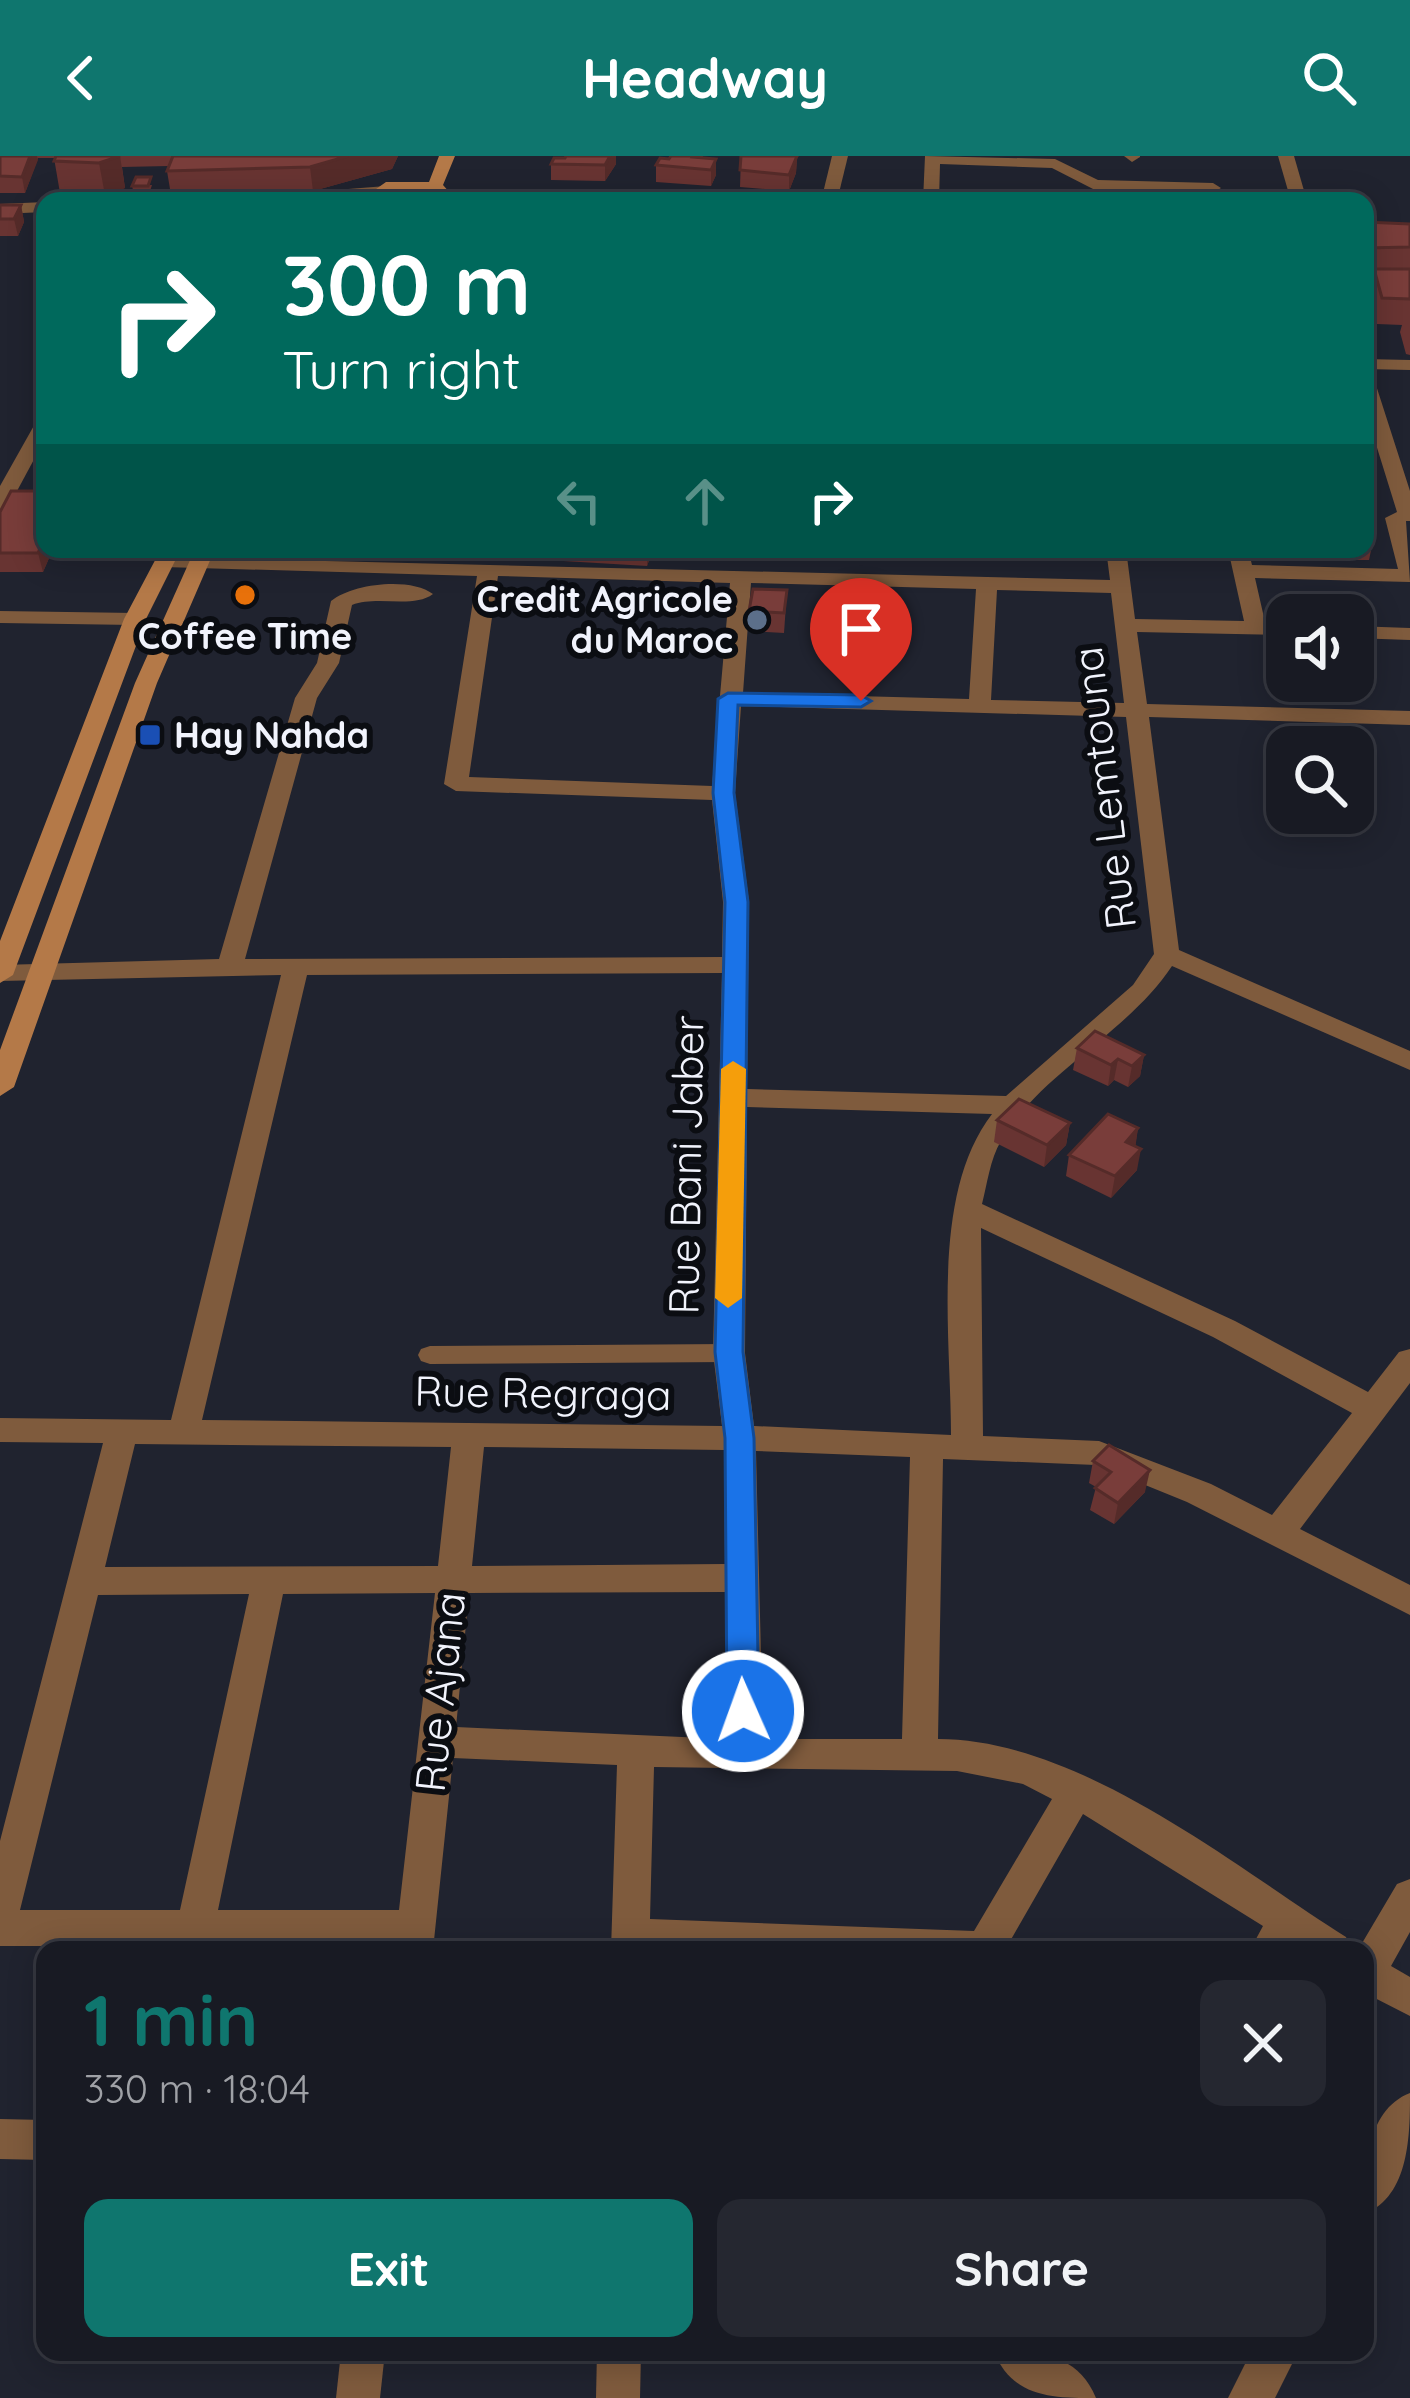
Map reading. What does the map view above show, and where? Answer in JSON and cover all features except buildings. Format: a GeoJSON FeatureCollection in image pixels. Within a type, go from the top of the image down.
{"type":"FeatureCollection","features":[{"type":"Feature","properties":{"kind":"main road"},"geometry":{"type":"LineString","coordinates":[[435,187],[447,156]]}},
{"type":"Feature","properties":{"kind":"main road"},"geometry":{"type":"LineString","coordinates":[[400,185],[421,161]]}},
{"type":"Feature","properties":{"kind":"main road"},"geometry":{"type":"LineString","coordinates":[[382,192],[400,185],[435,187],[441,192]]}},
{"type":"Feature","properties":{"kind":"main road"},"geometry":{"type":"LineString","coordinates":[[0,973],[135,619],[166,558]]}},
{"type":"Feature","properties":{"kind":"main road"},"geometry":{"type":"LineString","coordinates":[[0,1087],[146,683],[200,558]]}},
{"type":"Feature","properties":{"kind":"street"},"geometry":{"type":"LineString","coordinates":[[831,192],[840,156]]}},
{"type":"Feature","properties":{"kind":"street"},"geometry":{"type":"LineString","coordinates":[[1286,156],[1296,192]]}},
{"type":"Feature","properties":{"kind":"street"},"geometry":{"type":"LineString","coordinates":[[931,192],[933,158],[1055,164],[1095,185],[1214,187]]}},
{"type":"Feature","properties":{"kind":"street"},"geometry":{"type":"LineString","coordinates":[[0,209],[36,207]]}},
{"type":"Feature","properties":{"kind":"street"},"geometry":{"type":"LineString","coordinates":[[1374,364],[1410,365]]}},
{"type":"Feature","properties":{"kind":"street"},"geometry":{"type":"LineString","coordinates":[[1256,628],[1241,560],[1410,575],[1403,476],[1387,454],[1374,422]]}},
{"type":"Feature","properties":{"kind":"street"},"geometry":{"type":"LineString","coordinates":[[0,502],[36,438]]}},
{"type":"Feature","properties":{"kind":"street"},"geometry":{"type":"LineString","coordinates":[[1374,454],[1387,454]]}},
{"type":"Feature","properties":{"kind":"street"},"geometry":{"type":"LineString","coordinates":[[1374,518],[1404,517]]}},
{"type":"Feature","properties":{"kind":"street"},"geometry":{"type":"LineString","coordinates":[[239,558],[488,571],[1121,586]]}},
{"type":"Feature","properties":{"kind":"street"},"geometry":{"type":"LineString","coordinates":[[539,572],[542,558]]}},
{"type":"Feature","properties":{"kind":"street"},"geometry":{"type":"LineString","coordinates":[[667,575],[670,558]]}},
{"type":"Feature","properties":{"kind":"street","name":"Rue Lemtouna"},"geometry":{"type":"LineString","coordinates":[[967,1444],[966,1209],[985,1142],[1012,1105],[1142,991],[1167,954],[1117,558]]}},
{"type":"Feature","properties":{"kind":"street"},"geometry":{"type":"LineString","coordinates":[[488,571],[456,784],[723,793]]}},
{"type":"Feature","properties":{"kind":"street","name":"Rue Bani Jaber"},"geometry":{"type":"LineString","coordinates":[[741,577],[723,793],[736,902],[729,1352],[740,1438],[745,1755]]}},
{"type":"Feature","properties":{"kind":"street"},"geometry":{"type":"LineString","coordinates":[[980,703],[986,585]]}},
{"type":"Feature","properties":{"kind":"street"},"geometry":{"type":"LineString","coordinates":[[229,969],[306,698],[326,668],[342,601],[366,592],[423,595]]}},
{"type":"Feature","properties":{"kind":"street"},"geometry":{"type":"LineString","coordinates":[[0,617],[135,619]]}},
{"type":"Feature","properties":{"kind":"street"},"geometry":{"type":"LineString","coordinates":[[1126,625],[1266,628]]}},
{"type":"Feature","properties":{"kind":"street"},"geometry":{"type":"LineString","coordinates":[[1374,633],[1410,634]]}},
{"type":"Feature","properties":{"kind":"street"},"geometry":{"type":"LineString","coordinates":[[728,699],[1410,718]]}},
{"type":"Feature","properties":{"kind":"street"},"geometry":{"type":"LineString","coordinates":[[1167,954],[1410,1061]]}},
{"type":"Feature","properties":{"kind":"street"},"geometry":{"type":"LineString","coordinates":[[0,973],[734,965]]}},
{"type":"Feature","properties":{"kind":"street"},"geometry":{"type":"LineString","coordinates":[[184,1430],[295,969]]}},
{"type":"Feature","properties":{"kind":"street"},"geometry":{"type":"LineString","coordinates":[[733,1098],[1012,1105]]}},
{"type":"Feature","properties":{"kind":"street"},"geometry":{"type":"LineString","coordinates":[[966,1209],[1224,1329],[1370,1408]]}},
{"type":"Feature","properties":{"kind":"street"},"geometry":{"type":"LineString","coordinates":[[430,1355],[729,1352]]}},
{"type":"Feature","properties":{"kind":"street"},"geometry":{"type":"LineString","coordinates":[[1276,1534],[1410,1360]]}},
{"type":"Feature","properties":{"kind":"street"},"geometry":{"type":"LineString","coordinates":[[0,1915],[88,1581],[122,1429]]}},
{"type":"Feature","properties":{"kind":"street","name":"Rue Regraga"},"geometry":{"type":"LineString","coordinates":[[0,1430],[740,1438],[967,1444],[1114,1457],[1410,1601]]}},
{"type":"Feature","properties":{"kind":"street","name":"Rue Ajana"},"geometry":{"type":"LineString","coordinates":[[416,1939],[469,1434]]}},
{"type":"Feature","properties":{"kind":"street"},"geometry":{"type":"LineString","coordinates":[[920,1756],[927,1443]]}},
{"type":"Feature","properties":{"kind":"street"},"geometry":{"type":"LineString","coordinates":[[88,1581],[739,1578]]}},
{"type":"Feature","properties":{"kind":"street"},"geometry":{"type":"LineString","coordinates":[[196,1924],[268,1583]]}},
{"type":"Feature","properties":{"kind":"street"},"geometry":{"type":"LineString","coordinates":[[435,1742],[745,1755],[957,1755],[1029,1770],[1128,1818],[1279,1936]]}},
{"type":"Feature","properties":{"kind":"street"},"geometry":{"type":"LineString","coordinates":[[630,1941],[636,1750]]}},
{"type":"Feature","properties":{"kind":"street"},"geometry":{"type":"LineString","coordinates":[[989,1941],[1076,1792]]}},
{"type":"Feature","properties":{"kind":"street"},"geometry":{"type":"LineString","coordinates":[[1374,1958],[1410,1896]]}},
{"type":"Feature","properties":{"kind":"street"},"geometry":{"type":"LineString","coordinates":[[0,1928],[196,1924],[416,1939]]}},
{"type":"Feature","properties":{"kind":"street"},"geometry":{"type":"LineString","coordinates":[[1374,1977],[1410,1998]]}},
{"type":"Feature","properties":{"kind":"street"},"geometry":{"type":"LineString","coordinates":[[1374,2177],[1410,2113]]}},
{"type":"Feature","properties":{"kind":"street"},"geometry":{"type":"LineString","coordinates":[[0,2139],[36,2140]]}},
{"type":"Feature","properties":{"kind":"street"},"geometry":{"type":"LineString","coordinates":[[358,2398],[363,2361]]}},
{"type":"Feature","properties":{"kind":"street"},"geometry":{"type":"LineString","coordinates":[[618,2398],[619,2361]]}},
{"type":"Feature","properties":{"kind":"street"},"geometry":{"type":"LineString","coordinates":[[1027,2361],[1073,2398]]}},
{"type":"Feature","properties":{"kind":"street"},"geometry":{"type":"LineString","coordinates":[[1250,2398],[1271,2361]]}},
{"type":"Feature","properties":{"kind":"slow traffic"},"geometry":{"type":"LineString","coordinates":[[728,1298],[733,1069]]}},
{"type":"Feature","properties":{"kind":"place","name":"Coffee Time"},"geometry":{"type":"Point","coordinates":[245,595]}},
{"type":"Feature","properties":{"kind":"place","name":"Credit Agricole du Maroc"},"geometry":{"type":"Point","coordinates":[757,620]}},
{"type":"Feature","properties":{"kind":"place","name":"Hay Nahda"},"geometry":{"type":"Point","coordinates":[150,735]}},
{"type":"Feature","properties":{"kind":"route"},"geometry":{"type":"LineString","coordinates":[[743,1711],[740,1438],[729,1352],[736,902],[723,793],[728,699],[861,701]]}}]}
